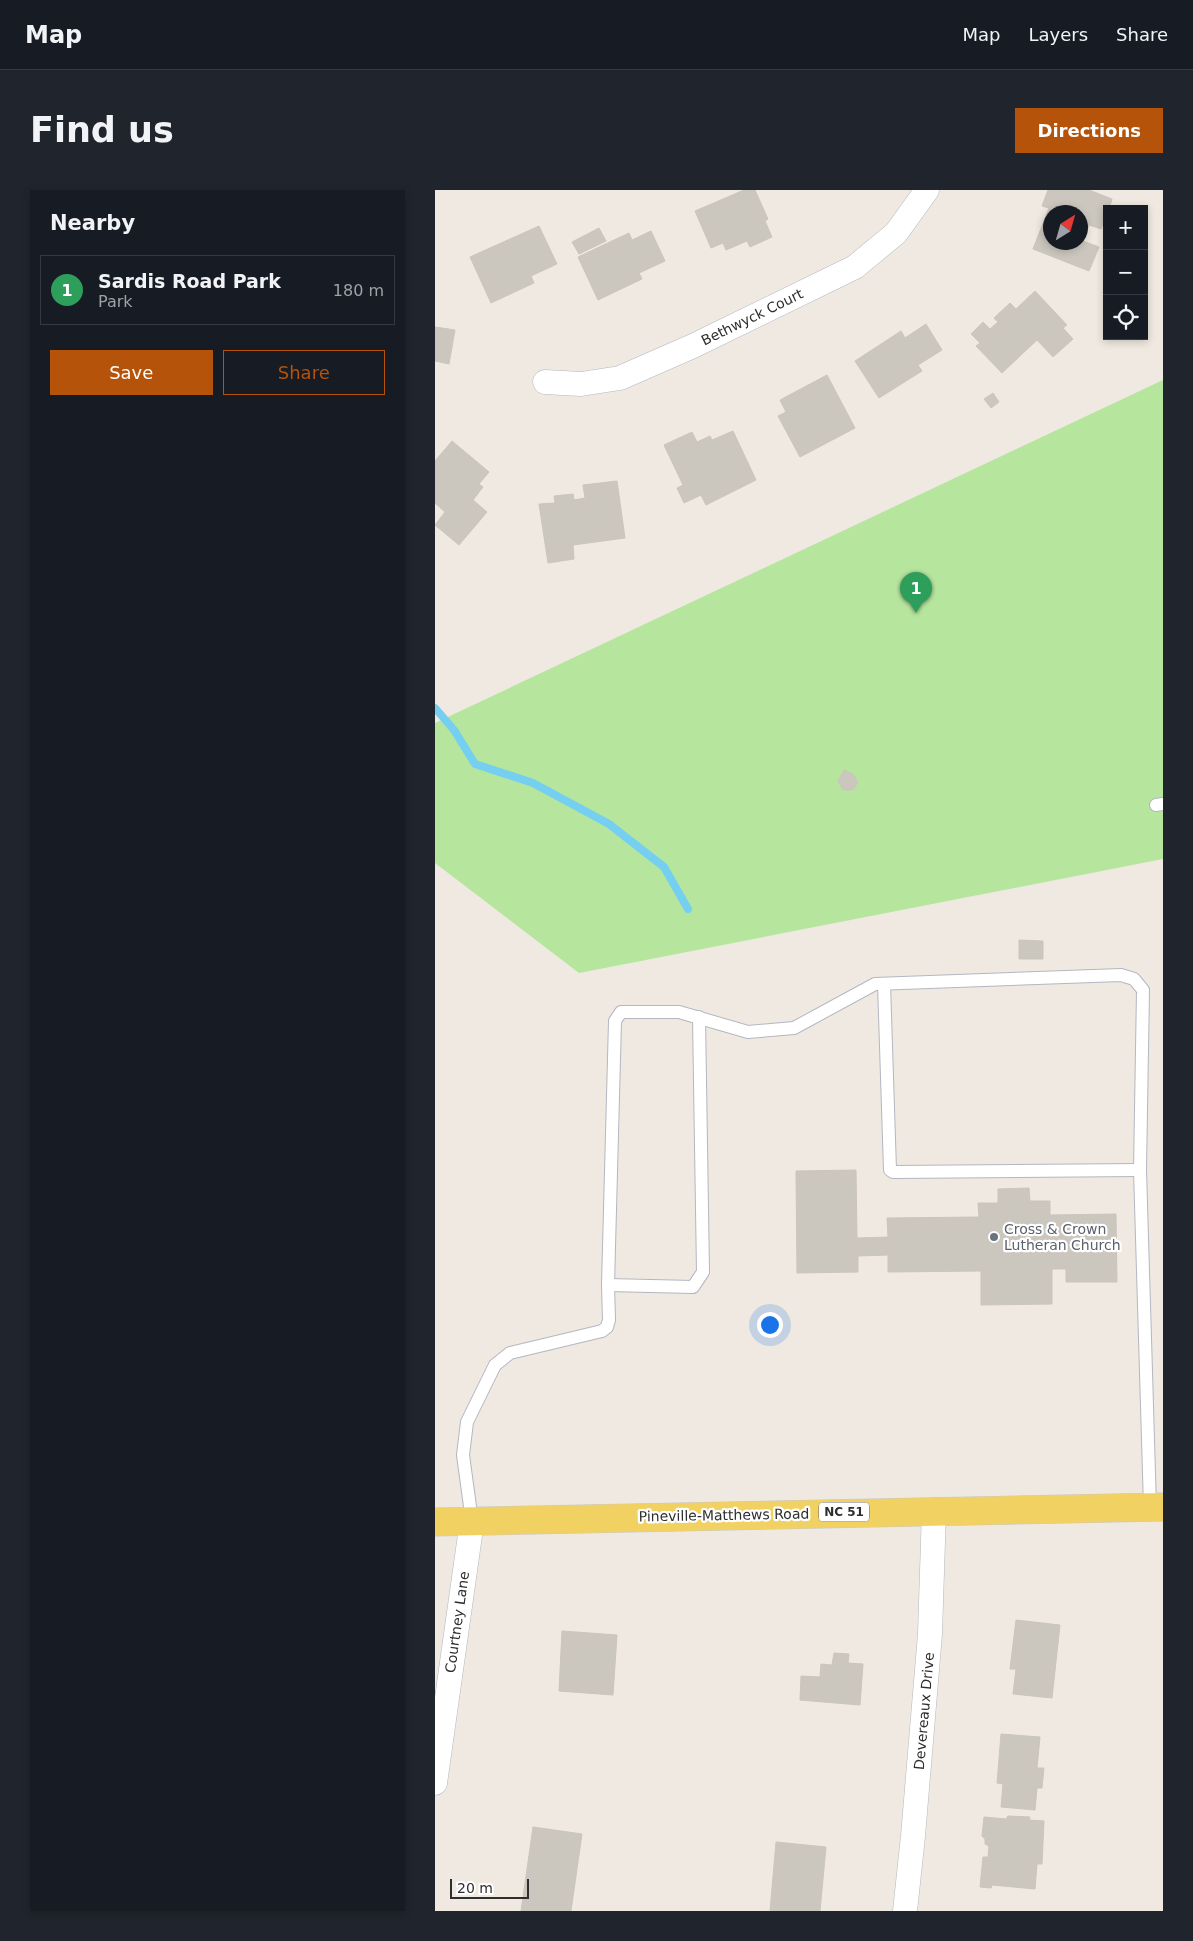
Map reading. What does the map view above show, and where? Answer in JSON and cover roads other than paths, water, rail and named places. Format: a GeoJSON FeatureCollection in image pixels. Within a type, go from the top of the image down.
{"type":"FeatureCollection","features":[{"type":"Feature","properties":{"kind":"main road","name":"Pineville-Matthews Road"},"geometry":{"type":"LineString","coordinates":[[435,1522],[933,1510],[1157,1507]]}},
{"type":"Feature","properties":{"kind":"street","name":"Bethwyck Court"},"geometry":{"type":"LineString","coordinates":[[545,382],[581,384],[620,378],[693,346],[855,267],[896,233],[927,190]]}},
{"type":"Feature","properties":{"kind":"street","name":"Devereaux Drive"},"geometry":{"type":"LineString","coordinates":[[905,1911],[930,1634],[933,1510]]}},
{"type":"Feature","properties":{"kind":"street","name":"Courtney Lane"},"geometry":{"type":"LineString","coordinates":[[435,1783],[472,1521]]}},
{"type":"Feature","properties":{"kind":"lane"},"geometry":{"type":"LineString","coordinates":[[472,1521],[463,1455],[467,1422],[495,1365],[510,1353],[602,1331],[607,1327],[609,1320],[615,1021],[621,1012],[679,1012],[747,1032],[794,1028],[875,984],[1121,975],[1134,979],[1143,990],[1140,1170],[1157,1507]]}},
{"type":"Feature","properties":{"kind":"lane"},"geometry":{"type":"LineString","coordinates":[[884,984],[890,1170],[893,1172],[1140,1170]]}},
{"type":"Feature","properties":{"kind":"lane"},"geometry":{"type":"LineString","coordinates":[[609,1285],[693,1287],[703,1272],[699,1017]]}},
{"type":"Feature","properties":{"kind":"waterway"},"geometry":{"type":"LineString","coordinates":[[435,708],[454,730],[475,764],[533,783],[609,824],[664,867],[688,909]]}},
{"type":"Feature","properties":{"kind":"place","name":"Sardis Road Park"},"geometry":{"type":"Point","coordinates":[916,613]}},
{"type":"Feature","properties":{"kind":"place","name":"Cross & Crown Lutheran Church"},"geometry":{"type":"Point","coordinates":[994,1237]}}]}
